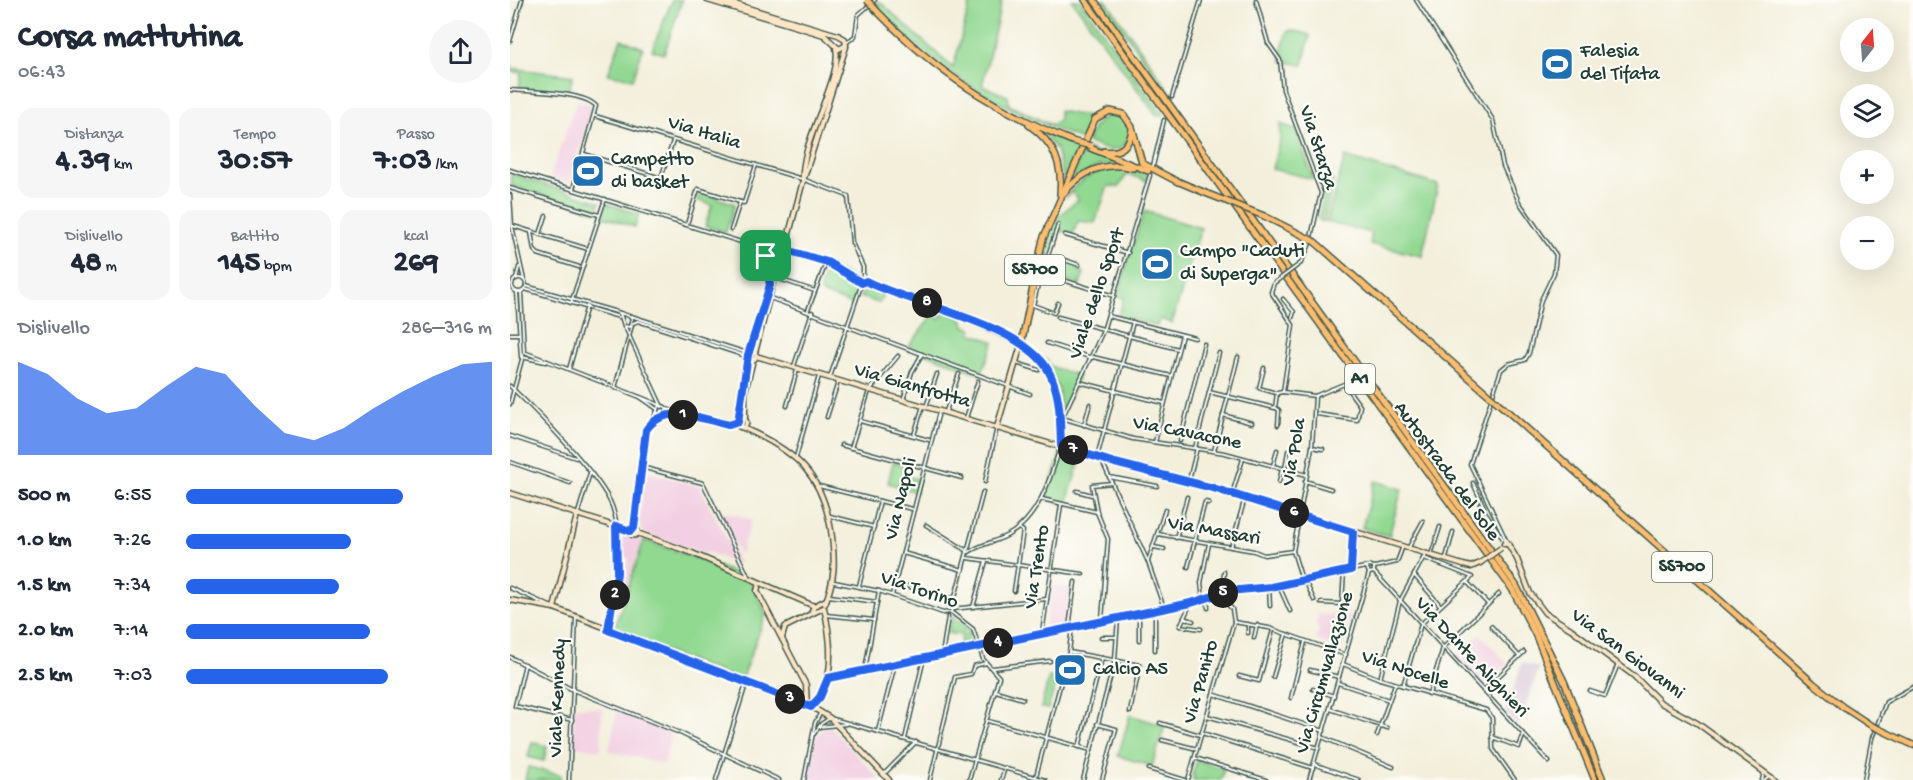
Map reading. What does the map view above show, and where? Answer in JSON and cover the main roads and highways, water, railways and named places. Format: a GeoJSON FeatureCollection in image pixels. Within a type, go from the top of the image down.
{"type":"FeatureCollection","features":[{"type":"Feature","properties":{"kind":"highway"},"geometry":{"type":"LineString","coordinates":[[872,0],[877,11],[944,73],[1021,120],[1046,139],[1055,153],[1060,168],[1059,198]]}},
{"type":"Feature","properties":{"kind":"highway","name":"Autostrada del Sole"},"geometry":{"type":"LineString","coordinates":[[1085,0],[1512,589],[1540,646],[1595,780]]}},
{"type":"Feature","properties":{"kind":"highway","name":"Autostrada del Sole"},"geometry":{"type":"LineString","coordinates":[[1094,0],[1516,585],[1564,681],[1603,780]]}},
{"type":"Feature","properties":{"kind":"highway","name":"SS700"},"geometry":{"type":"LineString","coordinates":[[1021,345],[1039,251],[1090,126],[1098,116],[1106,112],[1119,112],[1126,117],[1132,127]]}},
{"type":"Feature","properties":{"kind":"highway"},"geometry":{"type":"LineString","coordinates":[[1021,120],[1072,141],[1107,152],[1121,149],[1130,140],[1132,127]]}},
{"type":"Feature","properties":{"kind":"highway"},"geometry":{"type":"LineString","coordinates":[[1132,127],[1142,163],[1178,182]]}},
{"type":"Feature","properties":{"kind":"highway","name":"SS700"},"geometry":{"type":"LineString","coordinates":[[1091,147],[1264,216],[1315,242],[1820,689],[1872,726],[1913,745]]}},
{"type":"Feature","properties":{"kind":"highway"},"geometry":{"type":"LineString","coordinates":[[1059,198],[1082,176],[1101,167],[1127,166],[1151,171]]}},
{"type":"Feature","properties":{"kind":"tunnel"},"geometry":{"type":"LineString","coordinates":[[1164,120],[1172,97]]}},
{"type":"Feature","properties":{"kind":"place","name":"Falesia del Tifata"},"geometry":{"type":"Point","coordinates":[1557,64]}},
{"type":"Feature","properties":{"kind":"place","name":"Campetto di basket"},"geometry":{"type":"Point","coordinates":[588,171]}},
{"type":"Feature","properties":{"kind":"place","name":"Campo \"Caduti di Superga\""},"geometry":{"type":"Point","coordinates":[1157,264]}},
{"type":"Feature","properties":{"kind":"place","name":"Calcio A5"},"geometry":{"type":"Point","coordinates":[1070,670]}}]}
